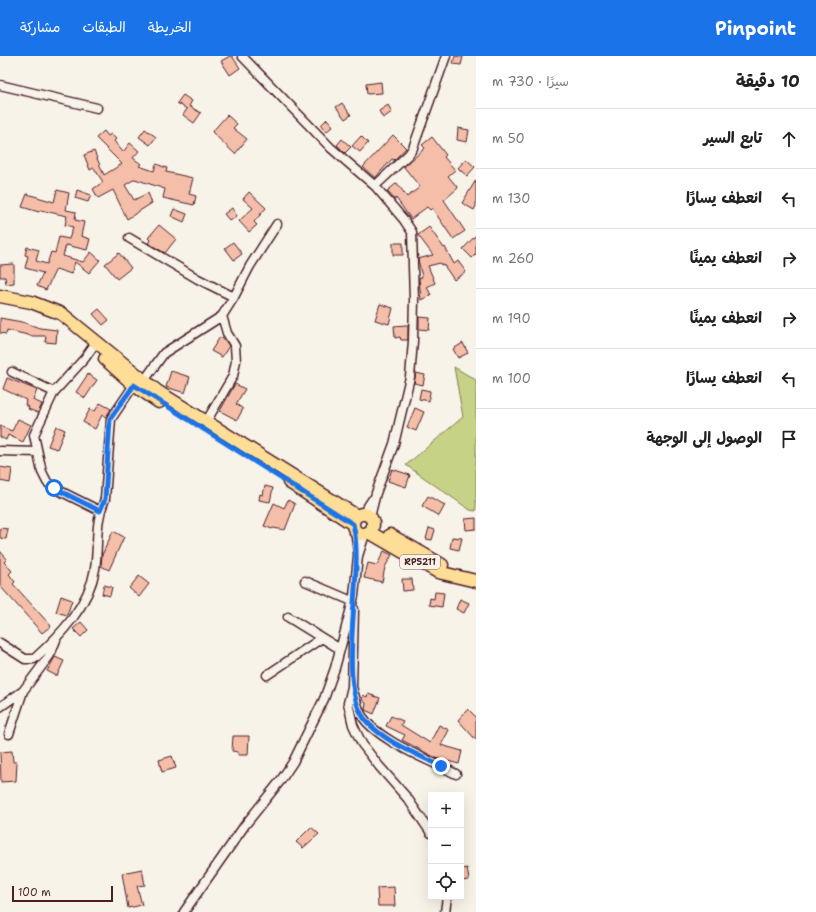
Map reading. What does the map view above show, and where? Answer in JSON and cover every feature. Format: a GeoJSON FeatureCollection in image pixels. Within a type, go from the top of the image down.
{"type":"FeatureCollection","features":[{"type":"Feature","properties":{"kind":"main road","name":"RP5211"},"geometry":{"type":"LineString","coordinates":[[0,296],[31,302],[62,314],[139,383],[206,422],[438,572],[476,581]]}},
{"type":"Feature","properties":{"kind":"main road","name":"RP5211"},"geometry":{"type":"LineString","coordinates":[[0,304],[25,307],[48,315],[69,327],[92,348],[139,383],[363,524],[441,564],[454,569],[476,573]]}},
{"type":"Feature","properties":{"kind":"street"},"geometry":{"type":"LineString","coordinates":[[242,56],[331,148],[375,186],[410,227],[413,240],[414,341],[406,398],[394,444],[363,524],[353,599],[352,687],[362,715],[374,729],[388,739],[456,774]]}},
{"type":"Feature","properties":{"kind":"street"},"geometry":{"type":"LineString","coordinates":[[375,186],[409,154],[413,148],[446,56]]}},
{"type":"Feature","properties":{"kind":"street"},"geometry":{"type":"LineString","coordinates":[[0,85],[97,108]]}},
{"type":"Feature","properties":{"kind":"street"},"geometry":{"type":"LineString","coordinates":[[0,707],[23,691],[50,655],[58,637],[81,605],[89,588],[95,568],[96,531],[100,511],[105,499],[110,419],[164,353],[222,316],[250,266],[277,224]]}},
{"type":"Feature","properties":{"kind":"street"},"geometry":{"type":"LineString","coordinates":[[129,238],[198,279],[234,297]]}},
{"type":"Feature","properties":{"kind":"street"},"geometry":{"type":"LineString","coordinates":[[206,422],[233,376],[236,361],[235,346],[227,333],[222,316]]}},
{"type":"Feature","properties":{"kind":"street"},"geometry":{"type":"LineString","coordinates":[[92,348],[85,358],[54,392],[36,429],[33,440],[40,467],[47,482],[68,496],[100,511]]}},
{"type":"Feature","properties":{"kind":"street"},"geometry":{"type":"LineString","coordinates":[[12,372],[54,392]]}},
{"type":"Feature","properties":{"kind":"street"},"geometry":{"type":"LineString","coordinates":[[0,451],[37,452]]}},
{"type":"Feature","properties":{"kind":"street"},"geometry":{"type":"LineString","coordinates":[[358,556],[363,524]]}},
{"type":"Feature","properties":{"kind":"street"},"geometry":{"type":"LineString","coordinates":[[305,581],[353,599]]}},
{"type":"Feature","properties":{"kind":"street"},"geometry":{"type":"LineString","coordinates":[[184,912],[245,825],[281,780],[293,762],[324,699],[340,649],[353,599]]}},
{"type":"Feature","properties":{"kind":"street"},"geometry":{"type":"LineString","coordinates":[[288,617],[340,649]]}},
{"type":"Feature","properties":{"kind":"street"},"geometry":{"type":"LineString","coordinates":[[0,643],[25,659],[31,660],[58,637]]}},
{"type":"Feature","properties":{"kind":"street"},"geometry":{"type":"LineString","coordinates":[[267,675],[322,638]]}},
{"type":"Feature","properties":{"kind":"street"},"geometry":{"type":"LineString","coordinates":[[352,687],[349,694],[349,711],[362,744],[408,799],[428,829]]}},
{"type":"Feature","properties":{"kind":"street"},"geometry":{"type":"LineString","coordinates":[[9,734],[23,691]]}},
{"type":"Feature","properties":{"kind":"street"},"geometry":{"type":"LineString","coordinates":[[445,912],[446,900]]}},
{"type":"Feature","properties":{"kind":"green space"},"geometry":{"type":"Polygon","coordinates":[[[454,367],[476,380],[476,511],[470,510],[406,465],[463,417],[454,367]]]}},
{"type":"Feature","properties":{"kind":"building"},"geometry":{"type":"Polygon","coordinates":[[[232,56],[240,68],[230,75],[221,61],[232,56]]]}},
{"type":"Feature","properties":{"kind":"building"},"geometry":{"type":"Polygon","coordinates":[[[455,56],[463,57],[461,65],[453,64],[455,56]]]}},
{"type":"Feature","properties":{"kind":"building"},"geometry":{"type":"Polygon","coordinates":[[[381,82],[382,93],[367,94],[366,84],[381,82]]]}},
{"type":"Feature","properties":{"kind":"building"},"geometry":{"type":"Polygon","coordinates":[[[183,95],[192,101],[189,106],[201,113],[194,123],[183,115],[187,109],[177,103],[183,95]]]}},
{"type":"Feature","properties":{"kind":"building"},"geometry":{"type":"Polygon","coordinates":[[[342,103],[351,115],[345,119],[336,107],[342,103]]]}},
{"type":"Feature","properties":{"kind":"building"},"geometry":{"type":"Polygon","coordinates":[[[388,105],[392,112],[383,118],[379,111],[388,105]]]}},
{"type":"Feature","properties":{"kind":"building"},"geometry":{"type":"Polygon","coordinates":[[[227,115],[237,124],[233,128],[247,139],[235,154],[212,132],[227,115]]]}},
{"type":"Feature","properties":{"kind":"building"},"geometry":{"type":"Polygon","coordinates":[[[327,119],[333,126],[326,132],[321,125],[327,119]]]}},
{"type":"Feature","properties":{"kind":"building"},"geometry":{"type":"Polygon","coordinates":[[[458,128],[469,130],[467,142],[457,140],[458,128]]]}},
{"type":"Feature","properties":{"kind":"building"},"geometry":{"type":"Polygon","coordinates":[[[145,129],[156,137],[150,145],[139,137],[145,129]]]}},
{"type":"Feature","properties":{"kind":"building"},"geometry":{"type":"Polygon","coordinates":[[[104,131],[108,136],[111,134],[116,139],[114,141],[123,152],[130,143],[139,151],[133,158],[141,164],[139,166],[154,171],[156,164],[167,168],[166,172],[193,178],[189,194],[196,196],[194,205],[163,198],[165,189],[135,179],[125,185],[134,200],[148,193],[152,203],[127,219],[113,190],[98,198],[93,189],[103,182],[94,168],[90,170],[84,155],[94,151],[104,175],[122,164],[96,138],[104,131]]]}},
{"type":"Feature","properties":{"kind":"building"},"geometry":{"type":"Polygon","coordinates":[[[393,135],[406,148],[394,160],[392,159],[375,178],[363,167],[393,135]]]}},
{"type":"Feature","properties":{"kind":"building"},"geometry":{"type":"Polygon","coordinates":[[[361,136],[368,143],[360,152],[352,146],[361,136]]]}},
{"type":"Feature","properties":{"kind":"building"},"geometry":{"type":"Polygon","coordinates":[[[432,137],[446,155],[444,157],[455,170],[448,176],[458,188],[444,200],[465,231],[453,239],[432,208],[430,210],[427,207],[411,219],[396,198],[395,200],[387,191],[397,183],[407,197],[420,187],[404,167],[425,148],[422,145],[432,137]]]}},
{"type":"Feature","properties":{"kind":"building"},"geometry":{"type":"Polygon","coordinates":[[[342,139],[351,147],[345,153],[337,145],[342,139]]]}},
{"type":"Feature","properties":{"kind":"building"},"geometry":{"type":"Polygon","coordinates":[[[466,159],[475,167],[467,176],[458,168],[466,159]]]}},
{"type":"Feature","properties":{"kind":"building"},"geometry":{"type":"Polygon","coordinates":[[[476,180],[476,206],[474,210],[462,203],[476,180]]]}},
{"type":"Feature","properties":{"kind":"building"},"geometry":{"type":"Polygon","coordinates":[[[57,190],[69,193],[66,210],[76,212],[75,220],[84,222],[81,236],[90,239],[87,250],[66,245],[63,256],[83,262],[91,252],[100,260],[89,273],[75,262],[71,274],[56,269],[46,290],[37,286],[43,273],[25,268],[28,256],[25,255],[27,247],[39,250],[36,261],[47,264],[51,252],[55,253],[59,237],[69,239],[73,227],[65,225],[67,216],[40,210],[39,212],[22,207],[27,194],[54,202],[57,190]]]}},
{"type":"Feature","properties":{"kind":"building"},"geometry":{"type":"Polygon","coordinates":[[[77,190],[91,195],[88,202],[75,198],[77,190]]]}},
{"type":"Feature","properties":{"kind":"building"},"geometry":{"type":"Polygon","coordinates":[[[249,192],[266,208],[254,222],[257,225],[249,232],[239,221],[253,208],[243,199],[249,192]]]}},
{"type":"Feature","properties":{"kind":"building"},"geometry":{"type":"Polygon","coordinates":[[[232,208],[237,216],[230,221],[224,214],[232,208]]]}},
{"type":"Feature","properties":{"kind":"building"},"geometry":{"type":"Polygon","coordinates":[[[174,209],[187,214],[184,222],[171,216],[174,209]]]}},
{"type":"Feature","properties":{"kind":"building"},"geometry":{"type":"Polygon","coordinates":[[[159,225],[176,239],[165,253],[148,243],[150,240],[148,238],[159,225]]]}},
{"type":"Feature","properties":{"kind":"building"},"geometry":{"type":"Polygon","coordinates":[[[429,227],[444,248],[445,247],[454,264],[458,261],[466,272],[454,280],[443,264],[441,265],[440,263],[428,266],[435,283],[427,287],[431,295],[421,300],[419,278],[422,277],[418,259],[433,255],[418,235],[429,227]]]}},
{"type":"Feature","properties":{"kind":"building"},"geometry":{"type":"Polygon","coordinates":[[[476,235],[476,254],[472,258],[463,249],[476,235]]]}},
{"type":"Feature","properties":{"kind":"building"},"geometry":{"type":"Polygon","coordinates":[[[233,242],[242,254],[234,260],[225,248],[233,242]]]}},
{"type":"Feature","properties":{"kind":"building"},"geometry":{"type":"Polygon","coordinates":[[[393,243],[403,243],[403,255],[393,255],[393,243]]]}},
{"type":"Feature","properties":{"kind":"building"},"geometry":{"type":"Polygon","coordinates":[[[119,253],[131,268],[117,279],[105,264],[119,253]]]}},
{"type":"Feature","properties":{"kind":"building"},"geometry":{"type":"Polygon","coordinates":[[[14,264],[14,283],[6,284],[5,277],[0,277],[0,265],[14,264]]]}},
{"type":"Feature","properties":{"kind":"building"},"geometry":{"type":"Polygon","coordinates":[[[380,304],[393,308],[389,324],[375,320],[380,304]]]}},
{"type":"Feature","properties":{"kind":"building"},"geometry":{"type":"Polygon","coordinates":[[[99,309],[109,320],[103,325],[93,314],[99,309]]]}},
{"type":"Feature","properties":{"kind":"building"},"geometry":{"type":"Polygon","coordinates":[[[419,317],[430,318],[429,330],[419,329],[419,317]]]}},
{"type":"Feature","properties":{"kind":"building"},"geometry":{"type":"Polygon","coordinates":[[[0,318],[22,322],[40,328],[57,330],[56,343],[45,342],[46,336],[32,336],[7,330],[6,334],[0,333],[0,318]]]}},
{"type":"Feature","properties":{"kind":"building"},"geometry":{"type":"Polygon","coordinates":[[[408,325],[408,340],[401,340],[400,337],[395,338],[394,326],[408,325]]]}},
{"type":"Feature","properties":{"kind":"building"},"geometry":{"type":"Polygon","coordinates":[[[220,337],[225,340],[229,346],[222,357],[211,351],[220,337]]]}},
{"type":"Feature","properties":{"kind":"building"},"geometry":{"type":"Polygon","coordinates":[[[463,343],[468,353],[458,358],[453,349],[463,343]]]}},
{"type":"Feature","properties":{"kind":"building"},"geometry":{"type":"Polygon","coordinates":[[[171,371],[190,377],[185,393],[166,387],[171,371]]]}},
{"type":"Feature","properties":{"kind":"building"},"geometry":{"type":"Polygon","coordinates":[[[416,373],[425,375],[423,385],[414,383],[416,373]]]}},
{"type":"Feature","properties":{"kind":"building"},"geometry":{"type":"Polygon","coordinates":[[[88,374],[97,380],[85,398],[76,392],[88,374]]]}},
{"type":"Feature","properties":{"kind":"building"},"geometry":{"type":"Polygon","coordinates":[[[7,378],[37,390],[33,400],[42,404],[38,413],[28,409],[29,407],[25,405],[26,400],[3,389],[7,378]]]}},
{"type":"Feature","properties":{"kind":"building"},"geometry":{"type":"Polygon","coordinates":[[[235,384],[245,389],[236,404],[243,409],[237,420],[220,411],[235,384]]]}},
{"type":"Feature","properties":{"kind":"building"},"geometry":{"type":"Polygon","coordinates":[[[421,389],[430,391],[429,401],[419,399],[421,389]]]}},
{"type":"Feature","properties":{"kind":"building"},"geometry":{"type":"Polygon","coordinates":[[[100,403],[111,409],[106,417],[102,415],[95,429],[83,422],[90,409],[95,411],[100,403]]]}},
{"type":"Feature","properties":{"kind":"building"},"geometry":{"type":"Polygon","coordinates":[[[415,408],[424,412],[416,431],[407,427],[415,408]]]}},
{"type":"Feature","properties":{"kind":"building"},"geometry":{"type":"Polygon","coordinates":[[[18,419],[31,425],[23,442],[8,435],[6,440],[0,437],[0,426],[12,431],[18,419]]]}},
{"type":"Feature","properties":{"kind":"building"},"geometry":{"type":"Polygon","coordinates":[[[56,426],[65,430],[57,449],[48,446],[56,426]]]}},
{"type":"Feature","properties":{"kind":"building"},"geometry":{"type":"Polygon","coordinates":[[[0,467],[12,469],[10,483],[0,481],[0,467]]]}},
{"type":"Feature","properties":{"kind":"building"},"geometry":{"type":"Polygon","coordinates":[[[392,469],[410,475],[406,487],[388,481],[392,469]]]}},
{"type":"Feature","properties":{"kind":"building"},"geometry":{"type":"Polygon","coordinates":[[[265,486],[273,488],[270,502],[259,500],[260,494],[263,495],[265,486]]]}},
{"type":"Feature","properties":{"kind":"building"},"geometry":{"type":"Polygon","coordinates":[[[428,496],[445,505],[439,516],[422,506],[428,496]]]}},
{"type":"Feature","properties":{"kind":"building"},"geometry":{"type":"Polygon","coordinates":[[[288,500],[295,504],[285,530],[272,529],[264,526],[274,503],[284,508],[288,500]]]}},
{"type":"Feature","properties":{"kind":"building"},"geometry":{"type":"Polygon","coordinates":[[[476,518],[476,529],[466,530],[465,519],[476,518]]]}},
{"type":"Feature","properties":{"kind":"building"},"geometry":{"type":"Polygon","coordinates":[[[0,528],[8,529],[6,539],[0,538],[0,528]]]}},
{"type":"Feature","properties":{"kind":"building"},"geometry":{"type":"Polygon","coordinates":[[[429,528],[435,530],[432,540],[426,539],[429,528]]]}},
{"type":"Feature","properties":{"kind":"building"},"geometry":{"type":"Polygon","coordinates":[[[113,531],[124,537],[109,570],[101,566],[102,555],[113,531]]]}},
{"type":"Feature","properties":{"kind":"building"},"geometry":{"type":"Polygon","coordinates":[[[452,537],[462,538],[459,550],[450,548],[452,537]]]}},
{"type":"Feature","properties":{"kind":"building"},"geometry":{"type":"Polygon","coordinates":[[[0,551],[7,559],[4,562],[12,571],[9,574],[15,582],[13,584],[51,626],[42,633],[0,586],[0,551]]]}},
{"type":"Feature","properties":{"kind":"building"},"geometry":{"type":"Polygon","coordinates":[[[384,551],[392,555],[385,567],[382,582],[364,578],[368,563],[377,565],[384,551]]]}},
{"type":"Feature","properties":{"kind":"building"},"geometry":{"type":"Polygon","coordinates":[[[139,576],[149,584],[139,597],[129,588],[139,576]]]}},
{"type":"Feature","properties":{"kind":"building"},"geometry":{"type":"Polygon","coordinates":[[[402,579],[412,579],[413,590],[403,591],[402,579]]]}},
{"type":"Feature","properties":{"kind":"building"},"geometry":{"type":"Polygon","coordinates":[[[104,585],[112,587],[110,596],[102,594],[104,585]]]}},
{"type":"Feature","properties":{"kind":"building"},"geometry":{"type":"Polygon","coordinates":[[[435,592],[444,593],[442,607],[429,605],[430,598],[434,599],[435,592]]]}},
{"type":"Feature","properties":{"kind":"building"},"geometry":{"type":"Polygon","coordinates":[[[61,596],[72,600],[67,615],[56,612],[61,596]]]}},
{"type":"Feature","properties":{"kind":"building"},"geometry":{"type":"Polygon","coordinates":[[[460,599],[469,603],[464,613],[456,609],[460,599]]]}},
{"type":"Feature","properties":{"kind":"building"},"geometry":{"type":"Polygon","coordinates":[[[81,622],[88,630],[81,637],[73,629],[81,622]]]}},
{"type":"Feature","properties":{"kind":"building"},"geometry":{"type":"Polygon","coordinates":[[[55,657],[64,661],[57,676],[47,671],[55,657]]]}},
{"type":"Feature","properties":{"kind":"building"},"geometry":{"type":"Polygon","coordinates":[[[368,694],[380,698],[374,714],[365,710],[366,703],[362,700],[363,695],[367,697],[368,694]]]}},
{"type":"Feature","properties":{"kind":"building"},"geometry":{"type":"Polygon","coordinates":[[[468,709],[476,717],[476,740],[458,720],[468,709]]]}},
{"type":"Feature","properties":{"kind":"building"},"geometry":{"type":"Polygon","coordinates":[[[391,716],[403,721],[401,725],[430,743],[439,725],[449,730],[441,745],[462,751],[459,764],[436,758],[402,740],[405,735],[386,726],[391,716]]]}},
{"type":"Feature","properties":{"kind":"building"},"geometry":{"type":"Polygon","coordinates":[[[233,736],[249,736],[248,755],[238,755],[238,752],[232,751],[233,736]]]}},
{"type":"Feature","properties":{"kind":"building"},"geometry":{"type":"Polygon","coordinates":[[[12,751],[13,762],[17,762],[16,781],[1,782],[0,752],[12,751]]]}},
{"type":"Feature","properties":{"kind":"building"},"geometry":{"type":"Polygon","coordinates":[[[172,756],[176,768],[162,772],[159,760],[172,756]]]}},
{"type":"Feature","properties":{"kind":"building"},"geometry":{"type":"Polygon","coordinates":[[[311,827],[319,834],[303,848],[296,842],[311,827]]]}},
{"type":"Feature","properties":{"kind":"building"},"geometry":{"type":"Polygon","coordinates":[[[464,868],[467,868],[469,880],[464,881],[464,868]]]}},
{"type":"Feature","properties":{"kind":"building"},"geometry":{"type":"Polygon","coordinates":[[[142,869],[145,885],[137,886],[142,905],[128,908],[122,873],[142,869]]]}},
{"type":"Feature","properties":{"kind":"building"},"geometry":{"type":"Polygon","coordinates":[[[394,887],[395,906],[378,906],[377,888],[394,887]]]}},
{"type":"Feature","properties":{"kind":"route"},"geometry":{"type":"LineString","coordinates":[[54,488],[100,511],[105,499],[110,419],[134,385],[353,524],[355,529],[358,556],[354,596],[352,687],[360,711],[367,722],[388,739],[441,766]]}}]}
